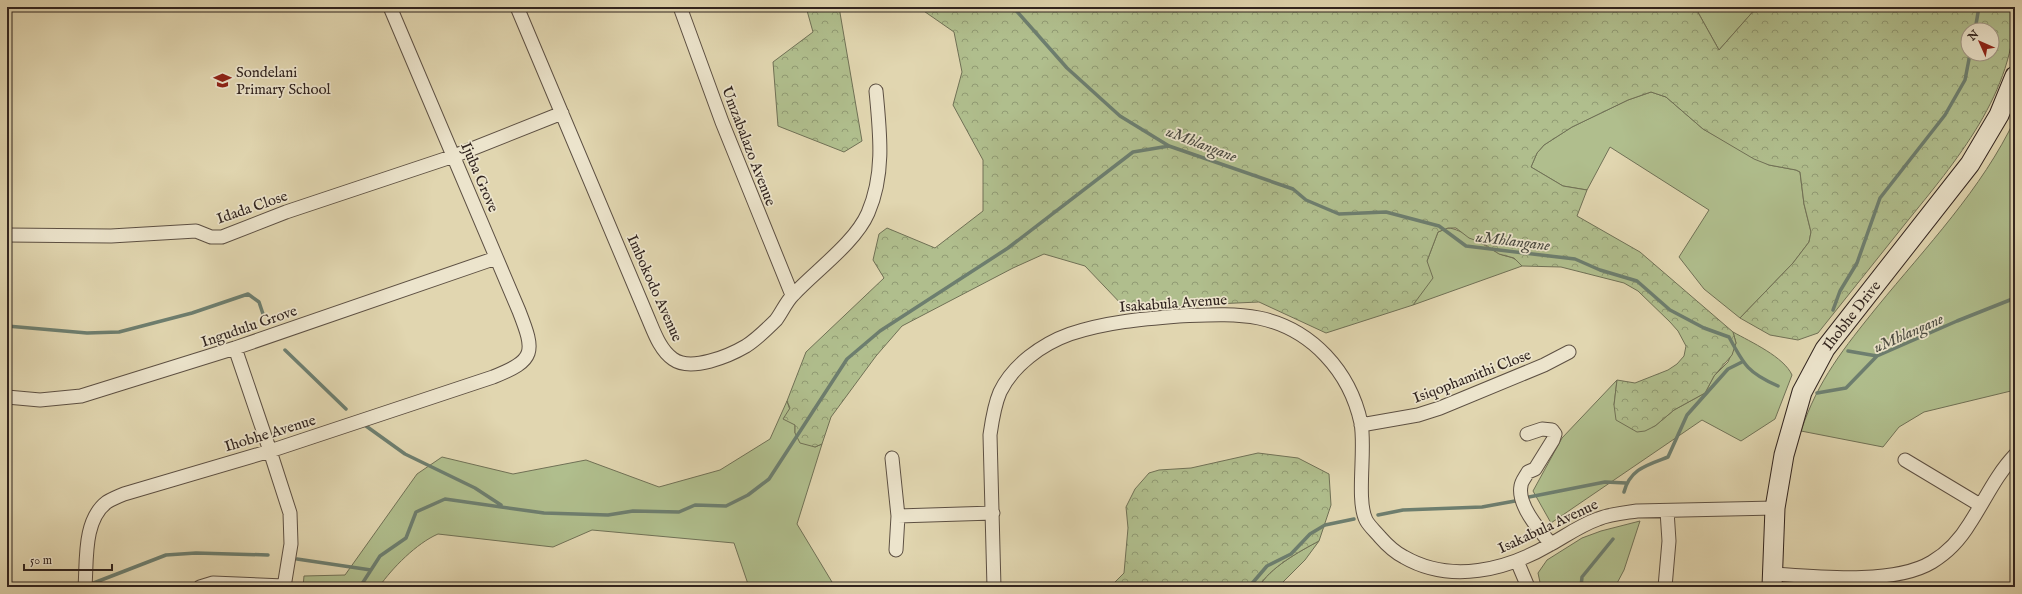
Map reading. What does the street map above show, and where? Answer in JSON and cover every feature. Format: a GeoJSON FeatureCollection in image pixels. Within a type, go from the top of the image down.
{"type":"FeatureCollection","features":[{"type":"Feature","properties":{"kind":"street","name":"Ijuba Grove"},"geometry":{"type":"LineString","coordinates":[[390,7],[454,156],[528,336],[530,346],[525,360]]}},
{"type":"Feature","properties":{"kind":"street","name":"Imbokodo Avenue"},"geometry":{"type":"LineString","coordinates":[[517,7],[648,318],[661,346],[671,358],[680,363],[693,365],[738,350],[757,337],[776,319],[792,296],[859,230],[868,214],[878,181],[881,153],[876,91]]}},
{"type":"Feature","properties":{"kind":"street","name":"Umzabalazo Avenue"},"geometry":{"type":"LineString","coordinates":[[680,7],[722,122],[792,296]]}},
{"type":"Feature","properties":{"kind":"street","name":"Ihobhe Drive"},"geometry":{"type":"LineString","coordinates":[[1773,580],[1775,508],[1789,432],[1802,392],[1825,349],[1970,164],[1999,115],[2015,76]]}},
{"type":"Feature","properties":{"kind":"street","name":"Idada Close"},"geometry":{"type":"LineString","coordinates":[[7,235],[111,236],[196,231],[211,237],[222,237],[286,212],[454,156],[562,113]]}},
{"type":"Feature","properties":{"kind":"street","name":"Ingudulu Grove"},"geometry":{"type":"LineString","coordinates":[[7,397],[40,400],[81,396],[235,348],[496,258]]}},
{"type":"Feature","properties":{"kind":"street","name":"Isakabula Avenue"},"geometry":{"type":"LineString","coordinates":[[994,587],[990,435],[994,412],[1000,393],[1009,377],[1027,359],[1046,346],[1067,335],[1102,324],[1160,318],[1216,314],[1246,316],[1278,323],[1300,334],[1317,347],[1335,366],[1349,388],[1361,425],[1362,502],[1366,520],[1390,547],[1404,557],[1422,565],[1460,572],[1481,570],[1517,561],[1551,544],[1578,528],[1598,519],[1616,514],[1637,511],[1775,508]]}},
{"type":"Feature","properties":{"kind":"street"},"geometry":{"type":"LineString","coordinates":[[200,587],[213,583],[284,586],[291,544],[290,513],[235,348]]}},
{"type":"Feature","properties":{"kind":"street","name":"Isiqophamithi Close"},"geometry":{"type":"LineString","coordinates":[[1361,425],[1418,415],[1440,408],[1544,366],[1568,352]]}},
{"type":"Feature","properties":{"kind":"street","name":"Ihobhe Avenue"},"geometry":{"type":"LineString","coordinates":[[85,587],[90,532],[96,515],[107,502],[124,494],[270,451],[494,377],[517,367],[525,360]]}},
{"type":"Feature","properties":{"kind":"street"},"geometry":{"type":"LineString","coordinates":[[1527,434],[1548,429],[1552,430],[1554,434],[1535,469],[1528,472],[1521,486],[1523,504],[1537,527],[1551,544]]}},
{"type":"Feature","properties":{"kind":"street"},"geometry":{"type":"LineString","coordinates":[[1773,580],[1871,577],[1904,572],[1932,562],[1956,542],[1970,523],[2002,469],[2015,455]]}},
{"type":"Feature","properties":{"kind":"street"},"geometry":{"type":"LineString","coordinates":[[892,458],[898,516],[896,550]]}},
{"type":"Feature","properties":{"kind":"street"},"geometry":{"type":"LineString","coordinates":[[1905,460],[1980,505]]}},
{"type":"Feature","properties":{"kind":"street"},"geometry":{"type":"LineString","coordinates":[[1665,587],[1669,541],[1667,511]]}},
{"type":"Feature","properties":{"kind":"street"},"geometry":{"type":"LineString","coordinates":[[898,516],[993,513]]}},
{"type":"Feature","properties":{"kind":"street"},"geometry":{"type":"LineString","coordinates":[[1517,561],[1528,587]]}},
{"type":"Feature","properties":{"kind":"green space"},"geometry":{"type":"Polygon","coordinates":[[[806,7],[839,7],[862,141],[844,152],[778,126],[773,62],[813,32],[806,7]]]}},
{"type":"Feature","properties":{"kind":"green space"},"geometry":{"type":"Polygon","coordinates":[[[918,7],[1695,7],[1719,50],[1757,7],[2015,7],[2012,38],[2005,68],[1994,97],[1979,124],[1944,176],[1818,333],[1798,340],[1770,335],[1740,318],[1793,263],[1809,242],[1811,232],[1804,204],[1800,172],[1769,165],[1754,159],[1703,129],[1666,97],[1651,92],[1628,100],[1572,127],[1544,145],[1537,153],[1531,167],[1563,186],[1587,190],[1577,216],[1640,252],[1733,332],[1736,343],[1732,355],[1714,376],[1705,393],[1674,410],[1655,426],[1645,431],[1637,432],[1616,420],[1614,405],[1617,380],[1635,383],[1668,370],[1677,364],[1684,356],[1686,346],[1678,331],[1670,322],[1638,291],[1624,283],[1561,267],[1522,266],[1514,258],[1499,254],[1483,243],[1469,238],[1456,228],[1448,228],[1438,232],[1427,261],[1433,278],[1413,305],[1326,333],[1259,302],[1125,308],[1085,266],[1044,254],[1013,268],[902,326],[876,356],[831,417],[822,444],[815,447],[800,443],[795,433],[795,425],[783,419],[790,408],[787,401],[806,352],[884,278],[873,260],[879,234],[887,228],[935,248],[983,211],[983,160],[953,105],[962,72],[954,32],[918,7]]]}},
{"type":"Feature","properties":{"kind":"green space"},"geometry":{"type":"Polygon","coordinates":[[[1695,7],[1757,7],[1719,50],[1695,7]]]}},
{"type":"Feature","properties":{"kind":"green space"},"geometry":{"type":"Polygon","coordinates":[[[1651,92],[1666,97],[1703,129],[1769,165],[1800,172],[1804,204],[1811,232],[1809,242],[1793,263],[1740,318],[1704,289],[1679,257],[1709,210],[1610,147],[1587,190],[1563,186],[1531,167],[1537,153],[1544,145],[1572,127],[1628,100],[1651,92]]]}},
{"type":"Feature","properties":{"kind":"green space"},"geometry":{"type":"Polygon","coordinates":[[[2015,119],[2015,390],[1924,412],[1899,427],[1883,447],[1801,431],[1815,396],[1833,365],[1865,322],[1970,193],[2002,145],[2015,119]]]}},
{"type":"Feature","properties":{"kind":"green space"},"geometry":{"type":"Polygon","coordinates":[[[1448,228],[1459,231],[1500,254],[1513,258],[1522,266],[1413,305],[1418,297],[1427,261],[1438,232],[1448,228]]]}},
{"type":"Feature","properties":{"kind":"green space"},"geometry":{"type":"Polygon","coordinates":[[[1733,332],[1775,356],[1788,368],[1792,375],[1775,419],[1741,441],[1702,420],[1551,523],[1533,491],[1562,438],[1617,380],[1614,405],[1655,426],[1674,410],[1705,393],[1714,376],[1728,362],[1736,343],[1733,332]]]}},
{"type":"Feature","properties":{"kind":"green space"},"geometry":{"type":"Polygon","coordinates":[[[787,401],[795,425],[795,433],[815,447],[822,444],[797,524],[835,587],[749,587],[734,543],[592,530],[553,547],[438,534],[422,543],[406,557],[379,587],[303,587],[304,576],[345,575],[417,474],[442,457],[513,474],[586,460],[659,487],[720,470],[770,439],[787,401]]]}},
{"type":"Feature","properties":{"kind":"green space"},"geometry":{"type":"Polygon","coordinates":[[[1258,453],[1298,458],[1329,474],[1331,505],[1319,541],[1294,555],[1277,567],[1259,587],[1110,587],[1124,573],[1128,528],[1126,507],[1135,489],[1149,473],[1159,470],[1191,468],[1258,453]]]}},
{"type":"Feature","properties":{"kind":"green space"},"geometry":{"type":"Polygon","coordinates":[[[1640,521],[1624,570],[1615,587],[1541,587],[1538,573],[1547,560],[1582,538],[1601,531],[1640,521]]]}},
{"type":"Feature","properties":{"kind":"green space"},"geometry":{"type":"Polygon","coordinates":[[[1319,541],[1305,560],[1278,587],[1259,587],[1277,567],[1294,555],[1319,541]]]}},
{"type":"Feature","properties":{"kind":"waterway","name":"uMhlangane"},"geometry":{"type":"LineString","coordinates":[[1013,7],[1067,68],[1120,116],[1169,146],[1293,189],[1306,200],[1339,214],[1386,212],[1439,226],[1466,246],[1575,259],[1600,270],[1637,281],[1670,310],[1704,328],[1729,337],[1748,367],[1760,377],[1778,386]]}},
{"type":"Feature","properties":{"kind":"waterway"},"geometry":{"type":"LineString","coordinates":[[1976,22],[1979,7]]}},
{"type":"Feature","properties":{"kind":"waterway"},"geometry":{"type":"LineString","coordinates":[[1833,310],[1840,291],[1857,263],[1880,198],[1945,115],[1965,80],[1968,62]]}},
{"type":"Feature","properties":{"kind":"waterway"},"geometry":{"type":"LineString","coordinates":[[360,587],[380,556],[406,538],[416,512],[445,499],[544,513],[608,515],[633,511],[679,512],[695,505],[726,506],[748,495],[769,479],[847,359],[880,331],[1008,248],[1133,152],[1169,146]]}},
{"type":"Feature","properties":{"kind":"waterway"},"geometry":{"type":"LineString","coordinates":[[7,326],[87,333],[119,332],[192,313],[248,294],[259,302],[263,314]]}},
{"type":"Feature","properties":{"kind":"waterway","name":"uMhlangane"},"geometry":{"type":"LineString","coordinates":[[1817,393],[1846,388],[1877,356],[1957,321],[2015,298]]}},
{"type":"Feature","properties":{"kind":"waterway"},"geometry":{"type":"LineString","coordinates":[[285,350],[346,409]]}},
{"type":"Feature","properties":{"kind":"waterway"},"geometry":{"type":"LineString","coordinates":[[1848,351],[1877,356]]}},
{"type":"Feature","properties":{"kind":"waterway"},"geometry":{"type":"LineString","coordinates":[[1624,492],[1630,478],[1640,469],[1668,457],[1687,415],[1728,369],[1742,362]]}},
{"type":"Feature","properties":{"kind":"waterway"},"geometry":{"type":"LineString","coordinates":[[366,426],[405,454],[475,488],[501,505]]}},
{"type":"Feature","properties":{"kind":"waterway"},"geometry":{"type":"LineString","coordinates":[[1529,497],[1605,482],[1626,483]]}},
{"type":"Feature","properties":{"kind":"waterway"},"geometry":{"type":"LineString","coordinates":[[1378,515],[1403,510],[1482,507],[1515,501]]}},
{"type":"Feature","properties":{"kind":"waterway"},"geometry":{"type":"LineString","coordinates":[[1249,587],[1267,566],[1291,554],[1310,534],[1325,525],[1354,519]]}},
{"type":"Feature","properties":{"kind":"waterway"},"geometry":{"type":"LineString","coordinates":[[1581,587],[1582,577],[1613,539]]}},
{"type":"Feature","properties":{"kind":"waterway"},"geometry":{"type":"LineString","coordinates":[[91,584],[166,555],[196,553],[268,555]]}},
{"type":"Feature","properties":{"kind":"waterway"},"geometry":{"type":"LineString","coordinates":[[297,559],[371,570]]}},
{"type":"Feature","properties":{"kind":"place","name":"Sondelani Primary School"},"geometry":{"type":"Point","coordinates":[223,81]}}]}
